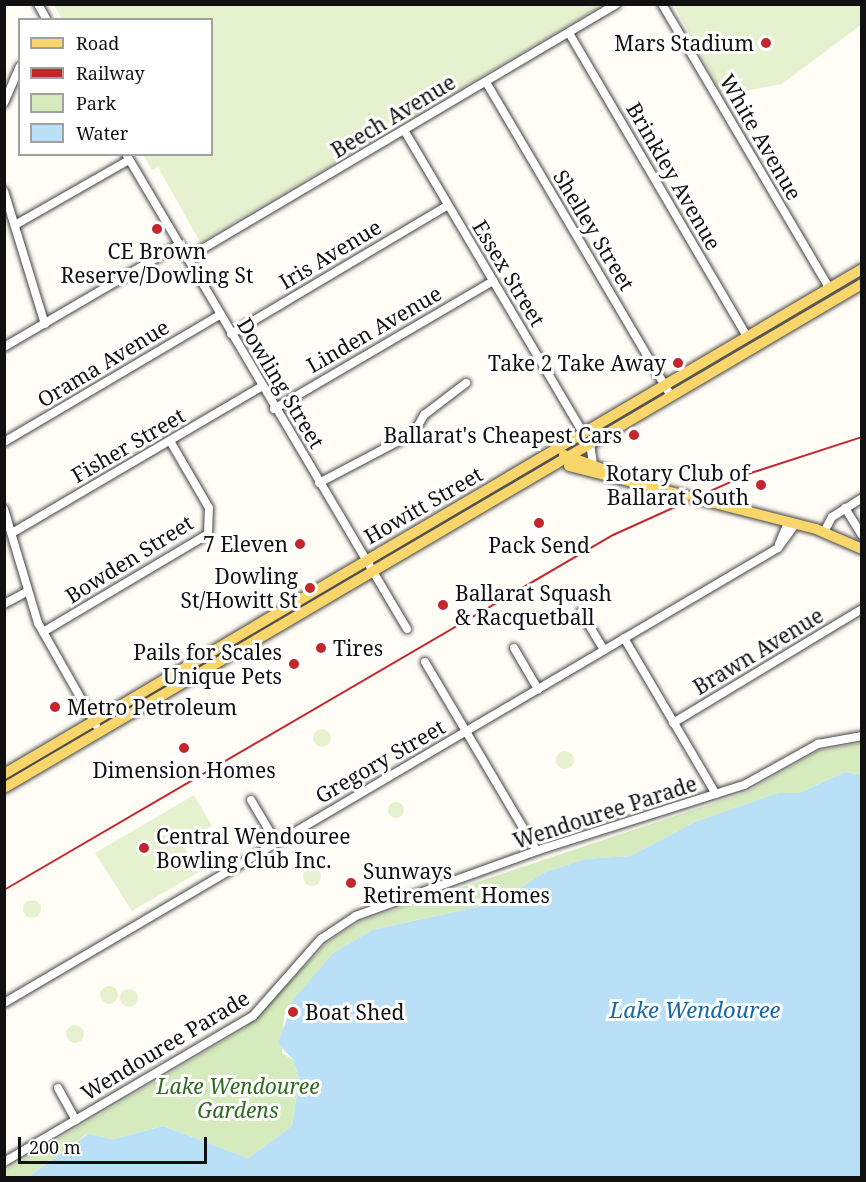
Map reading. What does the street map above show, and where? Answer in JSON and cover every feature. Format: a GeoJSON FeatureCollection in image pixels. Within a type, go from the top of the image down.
{"type":"FeatureCollection","features":[{"type":"Feature","properties":{"kind":"main road","name":"Howitt Street"},"geometry":{"type":"LineString","coordinates":[[4,788],[97,727],[366,561],[490,496],[564,462],[587,438],[665,386],[861,269]]}},
{"type":"Feature","properties":{"kind":"main road","name":"Howitt Street"},"geometry":{"type":"LineString","coordinates":[[4,774],[97,727],[372,572],[557,450],[587,438],[671,396],[861,284]]}},
{"type":"Feature","properties":{"kind":"main road"},"geometry":{"type":"LineString","coordinates":[[557,450],[564,462],[824,532],[861,549]]}},
{"type":"Feature","properties":{"kind":"main road"},"geometry":{"type":"LineString","coordinates":[[564,462],[593,464],[641,483]]}},
{"type":"Feature","properties":{"kind":"main road"},"geometry":{"type":"LineString","coordinates":[[791,524],[861,558]]}},
{"type":"Feature","properties":{"kind":"street"},"geometry":{"type":"LineString","coordinates":[[38,4],[46,18]]}},
{"type":"Feature","properties":{"kind":"street","name":"Beech Avenue"},"geometry":{"type":"LineString","coordinates":[[187,258],[617,4]]}},
{"type":"Feature","properties":{"kind":"street","name":"White Avenue"},"geometry":{"type":"LineString","coordinates":[[662,4],[829,288]]}},
{"type":"Feature","properties":{"kind":"street","name":"Brinkley Avenue"},"geometry":{"type":"LineString","coordinates":[[569,33],[747,337]]}},
{"type":"Feature","properties":{"kind":"street"},"geometry":{"type":"LineString","coordinates":[[4,103],[18,71]]}},
{"type":"Feature","properties":{"kind":"street","name":"Shelley Street"},"geometry":{"type":"LineString","coordinates":[[486,82],[671,396]]}},
{"type":"Feature","properties":{"kind":"street","name":"Essex Street"},"geometry":{"type":"LineString","coordinates":[[404,130],[587,438]]}},
{"type":"Feature","properties":{"kind":"street"},"geometry":{"type":"LineString","coordinates":[[15,225],[127,157]]}},
{"type":"Feature","properties":{"kind":"street","name":"Dowling Street"},"geometry":{"type":"LineString","coordinates":[[127,157],[180,244],[274,409],[407,629]]}},
{"type":"Feature","properties":{"kind":"street"},"geometry":{"type":"LineString","coordinates":[[4,191],[45,324]]}},
{"type":"Feature","properties":{"kind":"street","name":"Iris Avenue"},"geometry":{"type":"LineString","coordinates":[[231,334],[448,205]]}},
{"type":"Feature","properties":{"kind":"street"},"geometry":{"type":"LineString","coordinates":[[4,347],[180,244]]}},
{"type":"Feature","properties":{"kind":"street","name":"Linden Avenue"},"geometry":{"type":"LineString","coordinates":[[274,409],[493,281]]}},
{"type":"Feature","properties":{"kind":"street","name":"Orama Avenue"},"geometry":{"type":"LineString","coordinates":[[4,442],[220,315]]}},
{"type":"Feature","properties":{"kind":"street"},"geometry":{"type":"LineString","coordinates":[[320,483],[414,433],[424,415],[466,383]]}},
{"type":"Feature","properties":{"kind":"street","name":"Fisher Street"},"geometry":{"type":"LineString","coordinates":[[12,533],[261,387]]}},
{"type":"Feature","properties":{"kind":"street"},"geometry":{"type":"LineString","coordinates":[[587,438],[593,464]]}},
{"type":"Feature","properties":{"kind":"street","name":"Bowden Street"},"geometry":{"type":"LineString","coordinates":[[43,632],[208,534],[212,513],[170,441]]}},
{"type":"Feature","properties":{"kind":"street"},"geometry":{"type":"LineString","coordinates":[[824,532],[831,517],[861,498]]}},
{"type":"Feature","properties":{"kind":"street"},"geometry":{"type":"LineString","coordinates":[[845,507],[861,535]]}},
{"type":"Feature","properties":{"kind":"street"},"geometry":{"type":"LineString","coordinates":[[4,509],[28,591],[43,632],[97,727]]}},
{"type":"Feature","properties":{"kind":"street","name":"Gregory Street"},"geometry":{"type":"LineString","coordinates":[[4,1003],[773,551],[788,539],[791,524]]}},
{"type":"Feature","properties":{"kind":"street"},"geometry":{"type":"LineString","coordinates":[[4,604],[28,591]]}},
{"type":"Feature","properties":{"kind":"street","name":"Brawn Avenue"},"geometry":{"type":"LineString","coordinates":[[673,723],[861,609]]}},
{"type":"Feature","properties":{"kind":"street"},"geometry":{"type":"LineString","coordinates":[[580,612],[604,650]]}},
{"type":"Feature","properties":{"kind":"street"},"geometry":{"type":"LineString","coordinates":[[624,638],[716,795]]}},
{"type":"Feature","properties":{"kind":"street"},"geometry":{"type":"LineString","coordinates":[[514,648],[538,689]]}},
{"type":"Feature","properties":{"kind":"street"},"geometry":{"type":"LineString","coordinates":[[425,662],[536,850]]}},
{"type":"Feature","properties":{"kind":"street","name":"Wendouree Parade"},"geometry":{"type":"LineString","coordinates":[[4,1162],[253,1016],[314,946],[347,921],[536,850],[716,795],[754,781],[818,744],[861,736]]}},
{"type":"Feature","properties":{"kind":"street"},"geometry":{"type":"LineString","coordinates":[[251,800],[276,842]]}},
{"type":"Feature","properties":{"kind":"street"},"geometry":{"type":"LineString","coordinates":[[58,1088],[76,1120]]}},
{"type":"Feature","properties":{"kind":"green space"},"geometry":{"type":"Polygon","coordinates":[[[54,5],[602,5],[200,242],[158,167],[152,170],[144,156],[213,156],[213,18],[61,18],[54,5]]]}},
{"type":"Feature","properties":{"kind":"green space","name":"Mars Stadium"},"geometry":{"type":"Polygon","coordinates":[[[674,5],[861,5],[861,25],[782,84],[723,95],[674,5]]]}},
{"type":"Feature","properties":{"kind":"green space"},"geometry":{"type":"Polygon","coordinates":[[[322,729],[328,732],[331,738],[328,744],[322,747],[316,744],[313,738],[316,732],[322,729]]]}},
{"type":"Feature","properties":{"kind":"green space","name":"Lake Wendouree Gardens"},"geometry":{"type":"Polygon","coordinates":[[[861,743],[861,775],[845,772],[799,793],[778,793],[697,821],[630,856],[585,859],[543,873],[499,902],[372,930],[333,953],[284,1016],[282,1053],[293,1060],[299,1078],[292,1126],[248,1158],[163,1126],[114,1139],[87,1134],[28,1177],[5,1177],[4,1171],[244,1029],[329,941],[361,921],[747,792],[818,751],[861,743]]]}},
{"type":"Feature","properties":{"kind":"green space"},"geometry":{"type":"Polygon","coordinates":[[[565,751],[571,754],[574,760],[571,766],[565,769],[559,766],[556,760],[559,754],[565,751]]]}},
{"type":"Feature","properties":{"kind":"green space","name":"Central Wendouree Bowling Club Inc."},"geometry":{"type":"Polygon","coordinates":[[[194,795],[212,826],[182,843],[199,872],[132,911],[95,853],[194,795]]]}},
{"type":"Feature","properties":{"kind":"green space"},"geometry":{"type":"Polygon","coordinates":[[[393,802],[399,802],[404,810],[402,816],[393,818],[388,813],[388,807],[393,802]]]}},
{"type":"Feature","properties":{"kind":"green space"},"geometry":{"type":"Polygon","coordinates":[[[312,868],[318,871],[321,877],[318,883],[312,886],[306,883],[303,877],[306,871],[312,868]]]}},
{"type":"Feature","properties":{"kind":"green space"},"geometry":{"type":"Polygon","coordinates":[[[32,900],[38,903],[41,909],[38,915],[32,918],[26,915],[23,909],[26,903],[32,900]]]}},
{"type":"Feature","properties":{"kind":"green space"},"geometry":{"type":"Polygon","coordinates":[[[109,986],[115,989],[118,995],[115,1001],[109,1004],[103,1001],[100,995],[103,989],[109,986]]]}},
{"type":"Feature","properties":{"kind":"green space"},"geometry":{"type":"Polygon","coordinates":[[[129,989],[135,992],[138,998],[135,1004],[129,1007],[123,1004],[120,998],[123,992],[129,989]]]}},
{"type":"Feature","properties":{"kind":"green space"},"geometry":{"type":"Polygon","coordinates":[[[75,1025],[81,1028],[84,1034],[81,1040],[75,1043],[69,1040],[66,1034],[69,1028],[75,1025]]]}},
{"type":"Feature","properties":{"kind":"water","name":"Lake Wendouree"},"geometry":{"type":"Polygon","coordinates":[[[845,772],[862,775],[861,1177],[28,1177],[88,1134],[114,1139],[163,1126],[248,1158],[292,1126],[299,1078],[293,1060],[278,1043],[294,999],[333,953],[372,930],[499,902],[543,873],[585,859],[630,856],[697,821],[778,793],[799,793],[845,772]]]}},
{"type":"Feature","properties":{"kind":"railway"},"geometry":{"type":"LineString","coordinates":[[4,890],[613,535],[748,474],[862,437]]}},
{"type":"Feature","properties":{"kind":"place","name":"Mars Stadium"},"geometry":{"type":"Point","coordinates":[766,43]}},
{"type":"Feature","properties":{"kind":"place","name":"CE Brown Reserve/Dowling St"},"geometry":{"type":"Point","coordinates":[157,229]}},
{"type":"Feature","properties":{"kind":"place","name":"Take 2 Take Away"},"geometry":{"type":"Point","coordinates":[678,363]}},
{"type":"Feature","properties":{"kind":"place","name":"Ballarat's Cheapest Cars"},"geometry":{"type":"Point","coordinates":[634,435]}},
{"type":"Feature","properties":{"kind":"place","name":"Rotary Club of Ballarat South"},"geometry":{"type":"Point","coordinates":[761,485]}},
{"type":"Feature","properties":{"kind":"place","name":"Pack Send"},"geometry":{"type":"Point","coordinates":[539,523]}},
{"type":"Feature","properties":{"kind":"place","name":"7 Eleven"},"geometry":{"type":"Point","coordinates":[300,544]}},
{"type":"Feature","properties":{"kind":"place","name":"Dowling St/Howitt St"},"geometry":{"type":"Point","coordinates":[310,588]}},
{"type":"Feature","properties":{"kind":"place","name":"Ballarat Squash & Racquetball"},"geometry":{"type":"Point","coordinates":[443,605]}},
{"type":"Feature","properties":{"kind":"place","name":"Tires"},"geometry":{"type":"Point","coordinates":[321,648]}},
{"type":"Feature","properties":{"kind":"place","name":"Pails for Scales Unique Pets"},"geometry":{"type":"Point","coordinates":[294,664]}},
{"type":"Feature","properties":{"kind":"place","name":"Metro Petroleum"},"geometry":{"type":"Point","coordinates":[55,707]}},
{"type":"Feature","properties":{"kind":"place","name":"Dimension Homes"},"geometry":{"type":"Point","coordinates":[184,748]}},
{"type":"Feature","properties":{"kind":"place","name":"Central Wendouree Bowling Club Inc."},"geometry":{"type":"Point","coordinates":[144,848]}},
{"type":"Feature","properties":{"kind":"place","name":"Sunways Retirement Homes"},"geometry":{"type":"Point","coordinates":[351,883]}},
{"type":"Feature","properties":{"kind":"place","name":"Boat Shed"},"geometry":{"type":"Point","coordinates":[293,1012]}}]}
